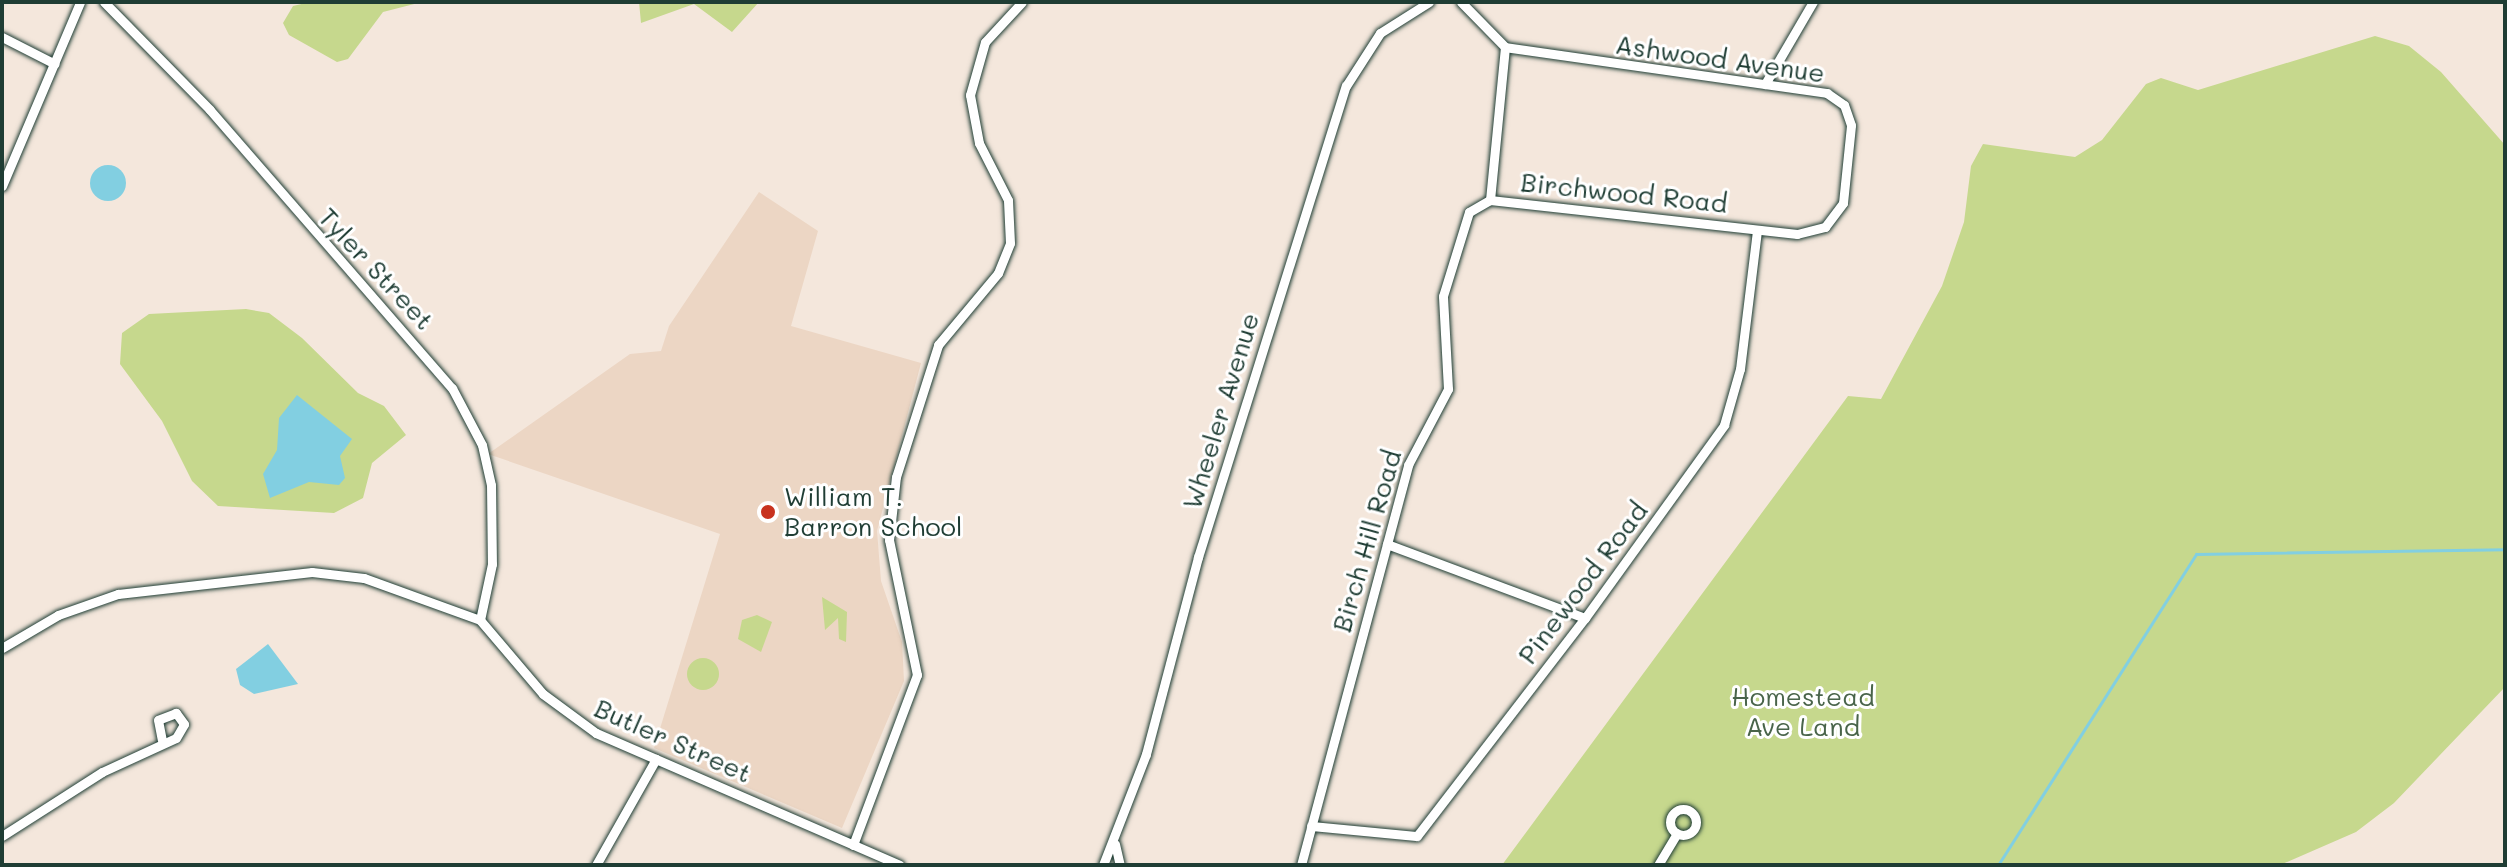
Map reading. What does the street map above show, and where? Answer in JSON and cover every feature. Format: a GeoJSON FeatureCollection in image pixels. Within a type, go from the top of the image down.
{"type":"FeatureCollection","features":[{"type":"Feature","properties":{"kind":"street"},"geometry":{"type":"LineString","coordinates":[[2,186],[80,2]]}},
{"type":"Feature","properties":{"kind":"street","name":"Tyler Street"},"geometry":{"type":"LineString","coordinates":[[104,2],[210,110],[452,388],[482,445],[491,485],[492,564],[480,620]]}},
{"type":"Feature","properties":{"kind":"street"},"geometry":{"type":"LineString","coordinates":[[853,845],[917,675],[889,540],[896,477],[938,345],[998,273],[1010,243],[1008,200],[979,143],[970,95],[985,42],[1022,2]]}},
{"type":"Feature","properties":{"kind":"street","name":"Wheeler Avenue"},"geometry":{"type":"LineString","coordinates":[[1103,865],[1115,844],[1346,86],[1380,33],[1429,2]]}},
{"type":"Feature","properties":{"kind":"street"},"geometry":{"type":"LineString","coordinates":[[1461,2],[1505,47]]}},
{"type":"Feature","properties":{"kind":"street"},"geometry":{"type":"LineString","coordinates":[[1765,84],[1813,2]]}},
{"type":"Feature","properties":{"kind":"street"},"geometry":{"type":"LineString","coordinates":[[2,37],[55,64]]}},
{"type":"Feature","properties":{"kind":"street","name":"Ashwood Avenue"},"geometry":{"type":"LineString","coordinates":[[1505,47],[1827,93],[1848,115],[1850,172],[1840,211],[1825,227]]}},
{"type":"Feature","properties":{"kind":"street","name":"Birchwood Road"},"geometry":{"type":"LineString","coordinates":[[1505,47],[1490,200],[1757,230],[1825,227]]}},
{"type":"Feature","properties":{"kind":"street","name":"Birch Hill Road"},"geometry":{"type":"LineString","coordinates":[[1301,865],[1413,453],[1448,389],[1442,315],[1454,247],[1469,212],[1490,200]]}},
{"type":"Feature","properties":{"kind":"street","name":"Pinewood Road"},"geometry":{"type":"LineString","coordinates":[[1311,826],[1417,836],[1585,618],[1724,425],[1740,369],[1757,230]]}},
{"type":"Feature","properties":{"kind":"street"},"geometry":{"type":"LineString","coordinates":[[1387,544],[1585,618]]}},
{"type":"Feature","properties":{"kind":"street","name":"Butler Street"},"geometry":{"type":"LineString","coordinates":[[2,648],[58,615],[118,594],[312,572],[364,578],[480,620],[568,717],[656,759],[899,865]]}},
{"type":"Feature","properties":{"kind":"street"},"geometry":{"type":"LineString","coordinates":[[2,836],[162,740]]}},
{"type":"Feature","properties":{"kind":"street"},"geometry":{"type":"LineString","coordinates":[[596,865],[656,759]]}},
{"type":"Feature","properties":{"kind":"street"},"geometry":{"type":"LineString","coordinates":[[1658,865],[1677,833]]}},
{"type":"Feature","properties":{"kind":"street"},"geometry":{"type":"LineString","coordinates":[[1115,844],[1120,865]]}},
{"type":"Feature","properties":{"kind":"shaded area","name":"William T. Barron School"},"geometry":{"type":"Polygon","coordinates":[[[759,192],[818,231],[791,326],[921,363],[877,531],[881,581],[902,642],[904,681],[842,828],[654,748],[720,534],[488,454],[630,354],[661,351],[669,326],[759,192]]]}},
{"type":"Feature","properties":{"kind":"green space"},"geometry":{"type":"Polygon","coordinates":[[[310,2],[422,2],[383,12],[348,59],[337,62],[289,35],[283,23],[293,6],[310,2]]]}},
{"type":"Feature","properties":{"kind":"green space"},"geometry":{"type":"Polygon","coordinates":[[[639,2],[759,2],[732,32],[694,4],[641,23],[639,2]]]}},
{"type":"Feature","properties":{"kind":"green space","name":"Homestead Ave Land"},"geometry":{"type":"Polygon","coordinates":[[[2375,36],[2409,46],[2441,72],[2505,145],[2505,687],[2394,803],[2356,832],[2280,865],[1502,865],[1848,396],[1881,399],[1942,286],[1964,222],[1971,166],[1983,144],[2075,157],[2102,140],[2146,84],[2161,78],[2198,90],[2375,36]]]}},
{"type":"Feature","properties":{"kind":"green space"},"geometry":{"type":"Polygon","coordinates":[[[246,309],[269,313],[302,338],[358,393],[384,406],[406,435],[372,463],[363,498],[334,513],[218,506],[192,481],[162,421],[120,364],[122,333],[149,314],[246,309]]]}},
{"type":"Feature","properties":{"kind":"green space"},"geometry":{"type":"Polygon","coordinates":[[[822,597],[847,612],[846,642],[839,639],[838,618],[825,630],[822,597]]]}},
{"type":"Feature","properties":{"kind":"green space"},"geometry":{"type":"Polygon","coordinates":[[[757,615],[772,622],[761,652],[738,639],[742,620],[757,615]]]}},
{"type":"Feature","properties":{"kind":"green space"},"geometry":{"type":"Polygon","coordinates":[[[703,658],[714,663],[719,674],[714,685],[703,690],[692,685],[687,674],[692,663],[703,658]]]}},
{"type":"Feature","properties":{"kind":"water"},"geometry":{"type":"Polygon","coordinates":[[[108,165],[121,170],[126,183],[121,196],[108,201],[95,196],[90,183],[95,170],[108,165]]]}},
{"type":"Feature","properties":{"kind":"water"},"geometry":{"type":"Polygon","coordinates":[[[297,395],[352,439],[340,456],[345,478],[339,485],[309,482],[270,498],[263,474],[277,450],[279,418],[297,395]]]}},
{"type":"Feature","properties":{"kind":"water"},"geometry":{"type":"Polygon","coordinates":[[[268,644],[298,684],[254,694],[240,685],[236,669],[268,644]]]}},
{"type":"Feature","properties":{"kind":"waterway"},"geometry":{"type":"LineString","coordinates":[[1998,865],[2196,554],[2505,549]]}},
{"type":"Feature","properties":{"kind":"place","name":"William T. Barron School"},"geometry":{"type":"Point","coordinates":[768,512]}}]}
